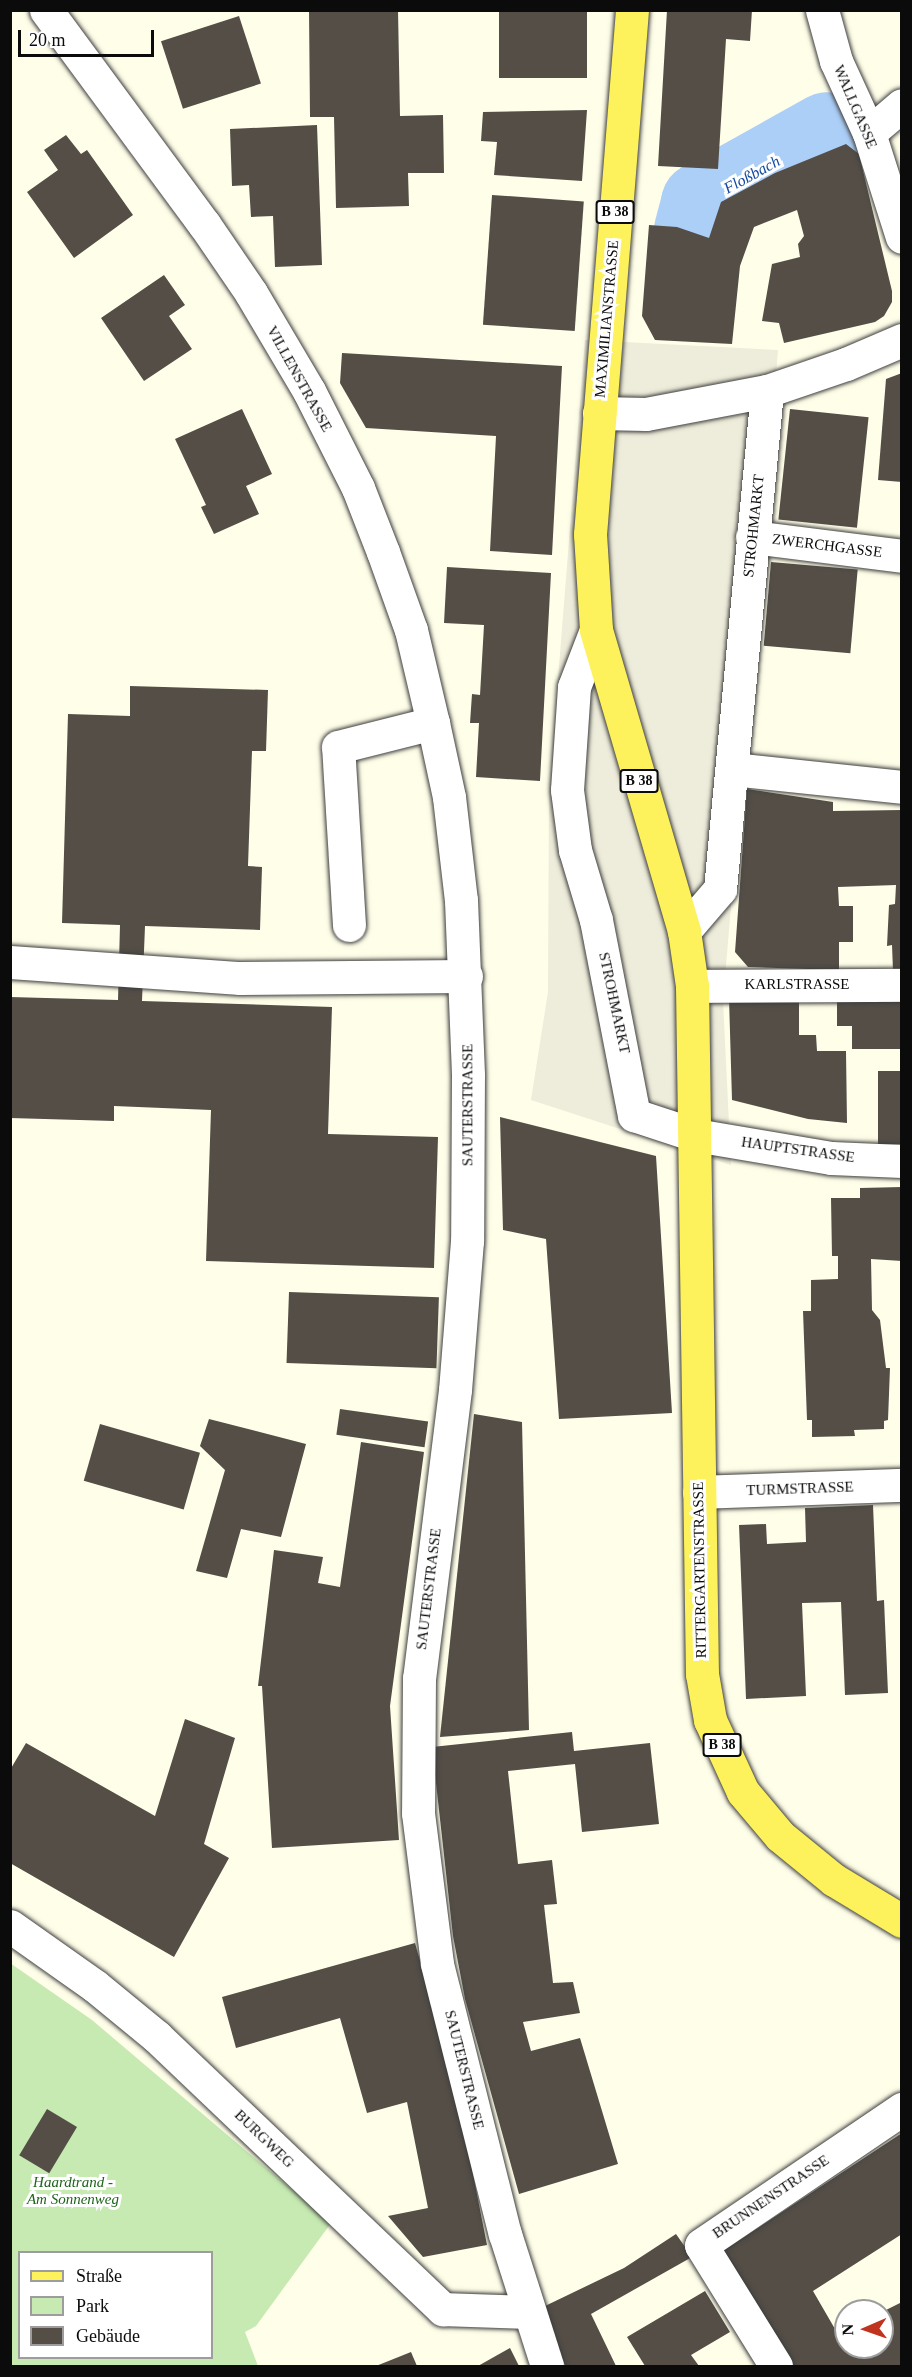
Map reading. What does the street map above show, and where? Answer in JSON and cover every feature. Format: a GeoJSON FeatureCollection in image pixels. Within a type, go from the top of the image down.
{"type":"FeatureCollection","features":[{"type":"Feature","properties":{"kind":"main road","name":"MAXIMILIANSTRASSE"},"geometry":{"type":"LineString","coordinates":[[599,412],[632,10]]}},
{"type":"Feature","properties":{"kind":"main road","name":"STROHMARKT"},"geometry":{"type":"LineString","coordinates":[[599,412],[590,534],[596,630],[684,931],[692,986],[695,1135]]}},
{"type":"Feature","properties":{"kind":"main road","name":"RITTERGARTENSTRASSE"},"geometry":{"type":"LineString","coordinates":[[695,1135],[702,1674],[710,1720],[743,1792],[780,1836],[834,1880],[902,1921]]}},
{"type":"Feature","properties":{"kind":"street","name":"VILLENSTRASSE"},"geometry":{"type":"LineString","coordinates":[[46,10],[204,224],[251,293],[309,391],[358,488],[411,630],[449,798]]}},
{"type":"Feature","properties":{"kind":"street","name":"WALLGASSE"},"geometry":{"type":"LineString","coordinates":[[822,10],[836,61],[869,133],[902,237]]}},
{"type":"Feature","properties":{"kind":"street"},"geometry":{"type":"LineString","coordinates":[[869,133],[902,105]]}},
{"type":"Feature","properties":{"kind":"street"},"geometry":{"type":"LineString","coordinates":[[599,412],[646,414],[767,391],[846,364],[902,340]]}},
{"type":"Feature","properties":{"kind":"street","name":"STROHMARKT"},"geometry":{"type":"LineString","coordinates":[[684,931],[720,889],[767,391]]}},
{"type":"Feature","properties":{"kind":"street","name":"ZWERCHGASSE"},"geometry":{"type":"LineString","coordinates":[[752,537],[902,556]]}},
{"type":"Feature","properties":{"kind":"street","name":"STROHMARKT"},"geometry":{"type":"LineString","coordinates":[[596,630],[574,687],[567,790],[575,850],[598,931],[634,1115],[695,1135]]}},
{"type":"Feature","properties":{"kind":"street"},"geometry":{"type":"LineString","coordinates":[[349,925],[338,747],[433,723]]}},
{"type":"Feature","properties":{"kind":"street"},"geometry":{"type":"LineString","coordinates":[[732,769],[902,786]]}},
{"type":"Feature","properties":{"kind":"street","name":"SAUTERSTRASSE"},"geometry":{"type":"LineString","coordinates":[[449,798],[466,976],[467,1241],[455,1390],[419,1678],[418,1813],[437,1964],[527,2312],[547,2367]]}},
{"type":"Feature","properties":{"kind":"street"},"geometry":{"type":"LineString","coordinates":[[10,962],[240,978],[466,976]]}},
{"type":"Feature","properties":{"kind":"street","name":"KARLSTRASSE"},"geometry":{"type":"LineString","coordinates":[[692,986],[902,985]]}},
{"type":"Feature","properties":{"kind":"street","name":"HAUPTSTRASSE"},"geometry":{"type":"LineString","coordinates":[[695,1135],[831,1158],[902,1161]]}},
{"type":"Feature","properties":{"kind":"street","name":"TURMSTRASSE"},"geometry":{"type":"LineString","coordinates":[[699,1492],[902,1485]]}},
{"type":"Feature","properties":{"kind":"street","name":"BURGWEG"},"geometry":{"type":"LineString","coordinates":[[10,1926],[95,1986],[157,2037],[443,2309],[527,2312]]}},
{"type":"Feature","properties":{"kind":"street","name":"BRUNNENSTRASSE"},"geometry":{"type":"LineString","coordinates":[[776,2367],[700,2245],[902,2109]]}},
{"type":"Feature","properties":{"kind":"green space","name":"Haardtrand - Am Sonnenweg"},"geometry":{"type":"Polygon","coordinates":[[[10,1963],[92,2020],[331,2223],[256,2326],[245,2332],[258,2366],[11,2366],[10,1963]]]}},
{"type":"Feature","properties":{"kind":"shaded area"},"geometry":{"type":"Polygon","coordinates":[[[585,340],[778,350],[723,1001],[731,1165],[531,1100],[548,992],[549,792],[585,340]]]}},
{"type":"Feature","properties":{"kind":"building"},"geometry":{"type":"Polygon","coordinates":[[[309,10],[398,10],[400,116],[443,115],[444,173],[408,173],[409,206],[336,208],[334,117],[310,117],[309,10]]]}},
{"type":"Feature","properties":{"kind":"building"},"geometry":{"type":"Polygon","coordinates":[[[499,10],[587,10],[587,78],[499,78],[499,10]]]}},
{"type":"Feature","properties":{"kind":"building"},"geometry":{"type":"Polygon","coordinates":[[[667,10],[752,10],[750,41],[726,39],[718,169],[658,166],[667,10]]]}},
{"type":"Feature","properties":{"kind":"building"},"geometry":{"type":"Polygon","coordinates":[[[239,16],[261,84],[183,109],[161,41],[239,16]]]}},
{"type":"Feature","properties":{"kind":"building"},"geometry":{"type":"Polygon","coordinates":[[[587,110],[582,181],[494,175],[497,142],[481,141],[483,112],[587,110]]]}},
{"type":"Feature","properties":{"kind":"building"},"geometry":{"type":"Polygon","coordinates":[[[317,125],[322,265],[275,267],[273,216],[251,217],[249,185],[232,186],[230,129],[317,125]]]}},
{"type":"Feature","properties":{"kind":"building"},"geometry":{"type":"Polygon","coordinates":[[[66,135],[81,154],[87,150],[133,215],[74,258],[27,192],[58,170],[44,150],[66,135]]]}},
{"type":"Feature","properties":{"kind":"building"},"geometry":{"type":"Polygon","coordinates":[[[846,144],[859,154],[892,291],[892,302],[884,316],[875,322],[784,343],[779,323],[762,321],[772,264],[800,257],[798,244],[804,236],[797,210],[754,227],[740,266],[732,344],[655,340],[642,316],[649,225],[677,227],[709,238],[721,202],[775,173],[846,144]]]}},
{"type":"Feature","properties":{"kind":"building"},"geometry":{"type":"Polygon","coordinates":[[[492,195],[584,201],[575,331],[483,325],[492,195]]]}},
{"type":"Feature","properties":{"kind":"building"},"geometry":{"type":"Polygon","coordinates":[[[164,275],[185,305],[169,316],[192,349],[144,381],[101,318],[164,275]]]}},
{"type":"Feature","properties":{"kind":"building"},"geometry":{"type":"Polygon","coordinates":[[[342,353],[562,366],[552,555],[490,551],[496,436],[366,428],[340,383],[342,353]]]}},
{"type":"Feature","properties":{"kind":"building"},"geometry":{"type":"Polygon","coordinates":[[[902,373],[902,482],[878,480],[886,379],[902,373]]]}},
{"type":"Feature","properties":{"kind":"building"},"geometry":{"type":"Polygon","coordinates":[[[242,409],[272,474],[246,486],[259,514],[214,534],[201,507],[206,505],[175,439],[242,409]]]}},
{"type":"Feature","properties":{"kind":"building"},"geometry":{"type":"Polygon","coordinates":[[[790,409],[869,417],[857,528],[778,519],[790,409]]]}},
{"type":"Feature","properties":{"kind":"building"},"geometry":{"type":"Polygon","coordinates":[[[771,562],[858,570],[850,653],[764,646],[771,562]]]}},
{"type":"Feature","properties":{"kind":"building"},"geometry":{"type":"Polygon","coordinates":[[[447,567],[551,573],[540,781],[476,777],[479,723],[470,723],[472,694],[480,695],[484,625],[444,623],[447,567]]]}},
{"type":"Feature","properties":{"kind":"building"},"geometry":{"type":"Polygon","coordinates":[[[130,686],[268,690],[266,751],[252,751],[248,866],[262,867],[260,930],[145,926],[142,1001],[332,1007],[328,1134],[438,1137],[434,1268],[206,1261],[211,1110],[114,1106],[114,1121],[10,1118],[10,997],[118,1000],[120,925],[62,923],[68,714],[130,716],[130,686]]]}},
{"type":"Feature","properties":{"kind":"building"},"geometry":{"type":"Polygon","coordinates":[[[747,789],[833,802],[833,811],[902,810],[902,971],[893,971],[892,945],[887,946],[889,905],[895,904],[896,885],[838,887],[839,906],[853,906],[853,942],[839,942],[839,970],[748,967],[735,952],[747,789]]]}},
{"type":"Feature","properties":{"kind":"building"},"geometry":{"type":"Polygon","coordinates":[[[729,998],[799,998],[799,1035],[816,1035],[817,1051],[846,1051],[847,1123],[808,1119],[732,1100],[729,998]]]}},
{"type":"Feature","properties":{"kind":"building"},"geometry":{"type":"Polygon","coordinates":[[[837,1000],[902,1000],[902,1049],[852,1049],[852,1026],[837,1026],[837,1000]]]}},
{"type":"Feature","properties":{"kind":"building"},"geometry":{"type":"Polygon","coordinates":[[[878,1071],[902,1071],[902,1144],[878,1144],[878,1071]]]}},
{"type":"Feature","properties":{"kind":"building"},"geometry":{"type":"Polygon","coordinates":[[[500,1117],[656,1156],[672,1413],[559,1419],[546,1239],[503,1230],[500,1117]]]}},
{"type":"Feature","properties":{"kind":"building"},"geometry":{"type":"Polygon","coordinates":[[[902,1187],[902,1261],[871,1259],[872,1310],[880,1320],[886,1368],[890,1368],[888,1420],[884,1421],[884,1429],[854,1430],[855,1436],[812,1437],[812,1420],[807,1420],[803,1311],[811,1311],[811,1280],[838,1279],[838,1256],[832,1256],[831,1198],[860,1198],[860,1188],[902,1187]]]}},
{"type":"Feature","properties":{"kind":"building"},"geometry":{"type":"Polygon","coordinates":[[[289,1292],[439,1297],[436,1368],[287,1363],[289,1292]]]}},
{"type":"Feature","properties":{"kind":"building"},"geometry":{"type":"Polygon","coordinates":[[[340,1409],[428,1421],[425,1447],[336,1435],[340,1409]]]}},
{"type":"Feature","properties":{"kind":"building"},"geometry":{"type":"Polygon","coordinates":[[[474,1414],[522,1422],[529,1730],[440,1737],[474,1414]]]}},
{"type":"Feature","properties":{"kind":"building"},"geometry":{"type":"Polygon","coordinates":[[[209,1419],[306,1444],[281,1537],[241,1529],[227,1578],[196,1571],[225,1470],[200,1446],[209,1419]]]}},
{"type":"Feature","properties":{"kind":"building"},"geometry":{"type":"Polygon","coordinates":[[[100,1424],[200,1453],[184,1509],[84,1481],[100,1424]]]}},
{"type":"Feature","properties":{"kind":"building"},"geometry":{"type":"Polygon","coordinates":[[[361,1442],[424,1452],[390,1706],[399,1840],[272,1848],[262,1686],[258,1686],[274,1550],[323,1557],[318,1583],[340,1587],[361,1442]]]}},
{"type":"Feature","properties":{"kind":"building"},"geometry":{"type":"Polygon","coordinates":[[[873,1505],[877,1601],[884,1600],[888,1693],[845,1695],[841,1602],[802,1603],[806,1696],[746,1699],[739,1525],[766,1524],[767,1544],[806,1542],[805,1508],[873,1505]]]}},
{"type":"Feature","properties":{"kind":"building"},"geometry":{"type":"Polygon","coordinates":[[[185,1719],[235,1738],[204,1844],[229,1858],[174,1957],[10,1863],[10,1770],[26,1743],[155,1816],[185,1719]]]}},
{"type":"Feature","properties":{"kind":"building"},"geometry":{"type":"Polygon","coordinates":[[[572,1732],[574,1751],[650,1743],[659,1824],[582,1832],[575,1764],[508,1771],[518,1864],[552,1860],[557,1904],[544,1905],[553,1983],[573,1982],[580,2013],[523,2022],[531,2051],[580,2038],[618,2164],[519,2194],[465,1999],[453,1936],[432,1747],[572,1732]]]}},
{"type":"Feature","properties":{"kind":"building"},"geometry":{"type":"Polygon","coordinates":[[[415,1943],[456,2088],[487,2245],[423,2257],[388,2216],[428,2208],[407,2102],[367,2113],[340,2018],[236,2048],[222,1997],[415,1943]]]}},
{"type":"Feature","properties":{"kind":"building"},"geometry":{"type":"Polygon","coordinates":[[[47,2109],[77,2127],[49,2173],[19,2155],[47,2109]]]}},
{"type":"Feature","properties":{"kind":"building"},"geometry":{"type":"Polygon","coordinates":[[[902,2133],[902,2234],[813,2291],[834,2327],[834,2359],[894,2359],[894,2306],[902,2302],[902,2366],[792,2366],[723,2251],[902,2133]]]}},
{"type":"Feature","properties":{"kind":"building"},"geometry":{"type":"Polygon","coordinates":[[[676,2234],[692,2257],[591,2314],[616,2366],[562,2366],[543,2307],[624,2268],[676,2234]]]}},
{"type":"Feature","properties":{"kind":"building"},"geometry":{"type":"Polygon","coordinates":[[[705,2291],[730,2332],[691,2355],[699,2366],[645,2366],[627,2337],[705,2291]]]}},
{"type":"Feature","properties":{"kind":"building"},"geometry":{"type":"Polygon","coordinates":[[[510,2348],[519,2366],[478,2366],[501,2353],[510,2348]]]}},
{"type":"Feature","properties":{"kind":"building"},"geometry":{"type":"Polygon","coordinates":[[[411,2352],[417,2366],[376,2366],[411,2352]]]}},
{"type":"Feature","properties":{"kind":"waterway","name":"Floßbach"},"geometry":{"type":"LineString","coordinates":[[695,230],[702,203],[827,133]]}},
{"type":"Feature","properties":{"kind":"waterway"},"geometry":{"type":"LineString","coordinates":[[781,170],[783,157]]}}]}
